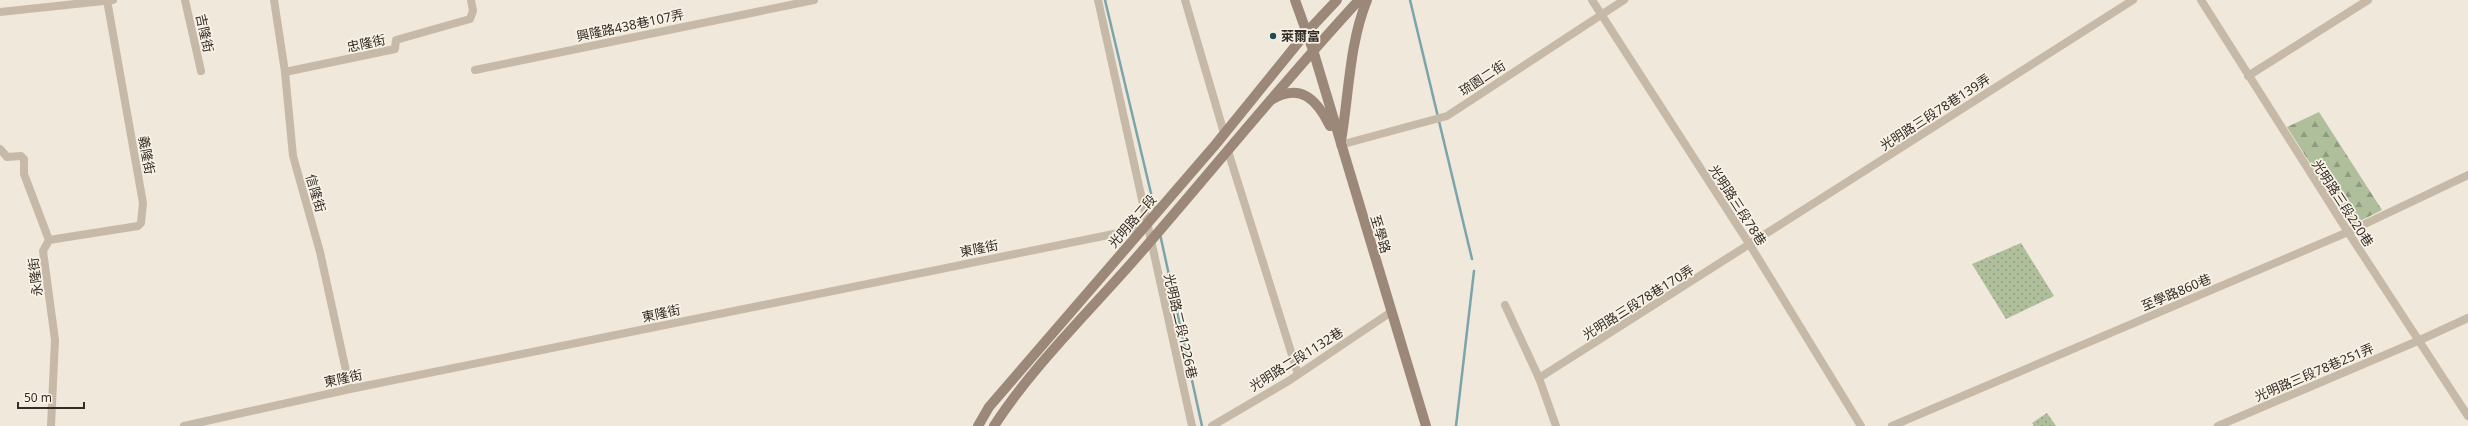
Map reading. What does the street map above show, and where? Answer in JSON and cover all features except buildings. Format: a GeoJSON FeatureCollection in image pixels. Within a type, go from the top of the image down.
{"type":"FeatureCollection","features":[{"type":"Feature","properties":{"kind":"street"},"geometry":{"type":"LineString","coordinates":[[0,12],[109,0]]}},
{"type":"Feature","properties":{"kind":"street","name":"義隆街"},"geometry":{"type":"LineString","coordinates":[[50,240],[138,226],[141,223],[143,203],[109,0]]}},
{"type":"Feature","properties":{"kind":"street","name":"吉隆街"},"geometry":{"type":"LineString","coordinates":[[186,0],[200,71]]}},
{"type":"Feature","properties":{"kind":"street","name":"信隆街"},"geometry":{"type":"LineString","coordinates":[[274,0],[285,72],[293,156],[320,252],[350,389]]}},
{"type":"Feature","properties":{"kind":"street","name":"忠隆街"},"geometry":{"type":"LineString","coordinates":[[285,72],[395,49],[396,40],[470,19],[473,11],[471,0]]}},
{"type":"Feature","properties":{"kind":"street","name":"興隆路438巷107弄"},"geometry":{"type":"LineString","coordinates":[[475,70],[814,0]]}},
{"type":"Feature","properties":{"kind":"street","name":"光明路二段1226巷"},"geometry":{"type":"LineString","coordinates":[[1098,0],[1192,426]]}},
{"type":"Feature","properties":{"kind":"street"},"geometry":{"type":"LineString","coordinates":[[1184,0],[1224,133]]}},
{"type":"Feature","properties":{"kind":"street","name":"至學路"},"geometry":{"type":"LineString","coordinates":[[1295,0],[1313,50],[1340,145],[1426,426]]}},
{"type":"Feature","properties":{"kind":"street","name":"光明路二段"},"geometry":{"type":"LineString","coordinates":[[994,426],[1224,133],[1306,33],[1337,0]]}},
{"type":"Feature","properties":{"kind":"street","name":"光明路二段"},"geometry":{"type":"LineString","coordinates":[[978,426],[988,407],[1148,231],[1228,151],[1313,50],[1360,0]]}},
{"type":"Feature","properties":{"kind":"street"},"geometry":{"type":"LineString","coordinates":[[1340,145],[1360,16],[1367,0]]}},
{"type":"Feature","properties":{"kind":"street","name":"光明路三段78巷"},"geometry":{"type":"LineString","coordinates":[[1592,0],[1750,245],[1862,426]]}},
{"type":"Feature","properties":{"kind":"street","name":"琉園二街"},"geometry":{"type":"LineString","coordinates":[[1340,145],[1434,121],[1447,116],[1624,0]]}},
{"type":"Feature","properties":{"kind":"street","name":"光明路三段78巷139弄"},"geometry":{"type":"LineString","coordinates":[[1750,245],[2133,0]]}},
{"type":"Feature","properties":{"kind":"street","name":"光明路三段220巷"},"geometry":{"type":"LineString","coordinates":[[2201,0],[2348,232],[2420,340],[2468,416]]}},
{"type":"Feature","properties":{"kind":"street"},"geometry":{"type":"LineString","coordinates":[[2248,76],[2368,0]]}},
{"type":"Feature","properties":{"kind":"street"},"geometry":{"type":"LineString","coordinates":[[1269,101],[1279,95],[1290,93],[1302,94],[1315,101],[1340,145]]}},
{"type":"Feature","properties":{"kind":"street","name":"永隆街"},"geometry":{"type":"LineString","coordinates":[[0,149],[7,157],[21,156],[24,159],[24,174],[50,240],[43,251],[55,340],[51,426]]}},
{"type":"Feature","properties":{"kind":"street"},"geometry":{"type":"LineString","coordinates":[[1228,151],[1298,374]]}},
{"type":"Feature","properties":{"kind":"street","name":"至學路860巷"},"geometry":{"type":"LineString","coordinates":[[1892,426],[2348,232],[2468,175]]}},
{"type":"Feature","properties":{"kind":"street","name":"東隆街"},"geometry":{"type":"LineString","coordinates":[[184,426],[350,389],[1148,231]]}},
{"type":"Feature","properties":{"kind":"street","name":"光明路三段78巷170弄"},"geometry":{"type":"LineString","coordinates":[[1539,378],[1750,245]]}},
{"type":"Feature","properties":{"kind":"street"},"geometry":{"type":"LineString","coordinates":[[1505,305],[1539,378],[1556,426]]}},
{"type":"Feature","properties":{"kind":"street","name":"光明路二段1132巷"},"geometry":{"type":"LineString","coordinates":[[1212,426],[1298,374],[1391,312]]}},
{"type":"Feature","properties":{"kind":"street","name":"光明路三段78巷251弄"},"geometry":{"type":"LineString","coordinates":[[2218,426],[2468,318]]}},
{"type":"Feature","properties":{"kind":"green space"},"geometry":{"type":"Polygon","coordinates":[[[2319,112],[2382,210],[2350,226],[2287,127],[2319,112]]]}},
{"type":"Feature","properties":{"kind":"green space"},"geometry":{"type":"Polygon","coordinates":[[[2021,243],[2054,296],[2006,319],[1972,264],[2021,243]]]}},
{"type":"Feature","properties":{"kind":"green space"},"geometry":{"type":"Polygon","coordinates":[[[2047,413],[2056,426],[2034,426],[2032,423],[2047,413]]]}},
{"type":"Feature","properties":{"kind":"waterway"},"geometry":{"type":"LineString","coordinates":[[1105,0],[1155,210]]}},
{"type":"Feature","properties":{"kind":"waterway"},"geometry":{"type":"LineString","coordinates":[[1410,0],[1472,259]]}},
{"type":"Feature","properties":{"kind":"waterway"},"geometry":{"type":"LineString","coordinates":[[1160,234],[1202,426]]}},
{"type":"Feature","properties":{"kind":"waterway"},"geometry":{"type":"LineString","coordinates":[[1456,426],[1474,271]]}},
{"type":"Feature","properties":{"kind":"place","name":"萊爾富"},"geometry":{"type":"Point","coordinates":[1273,36]}}]}
